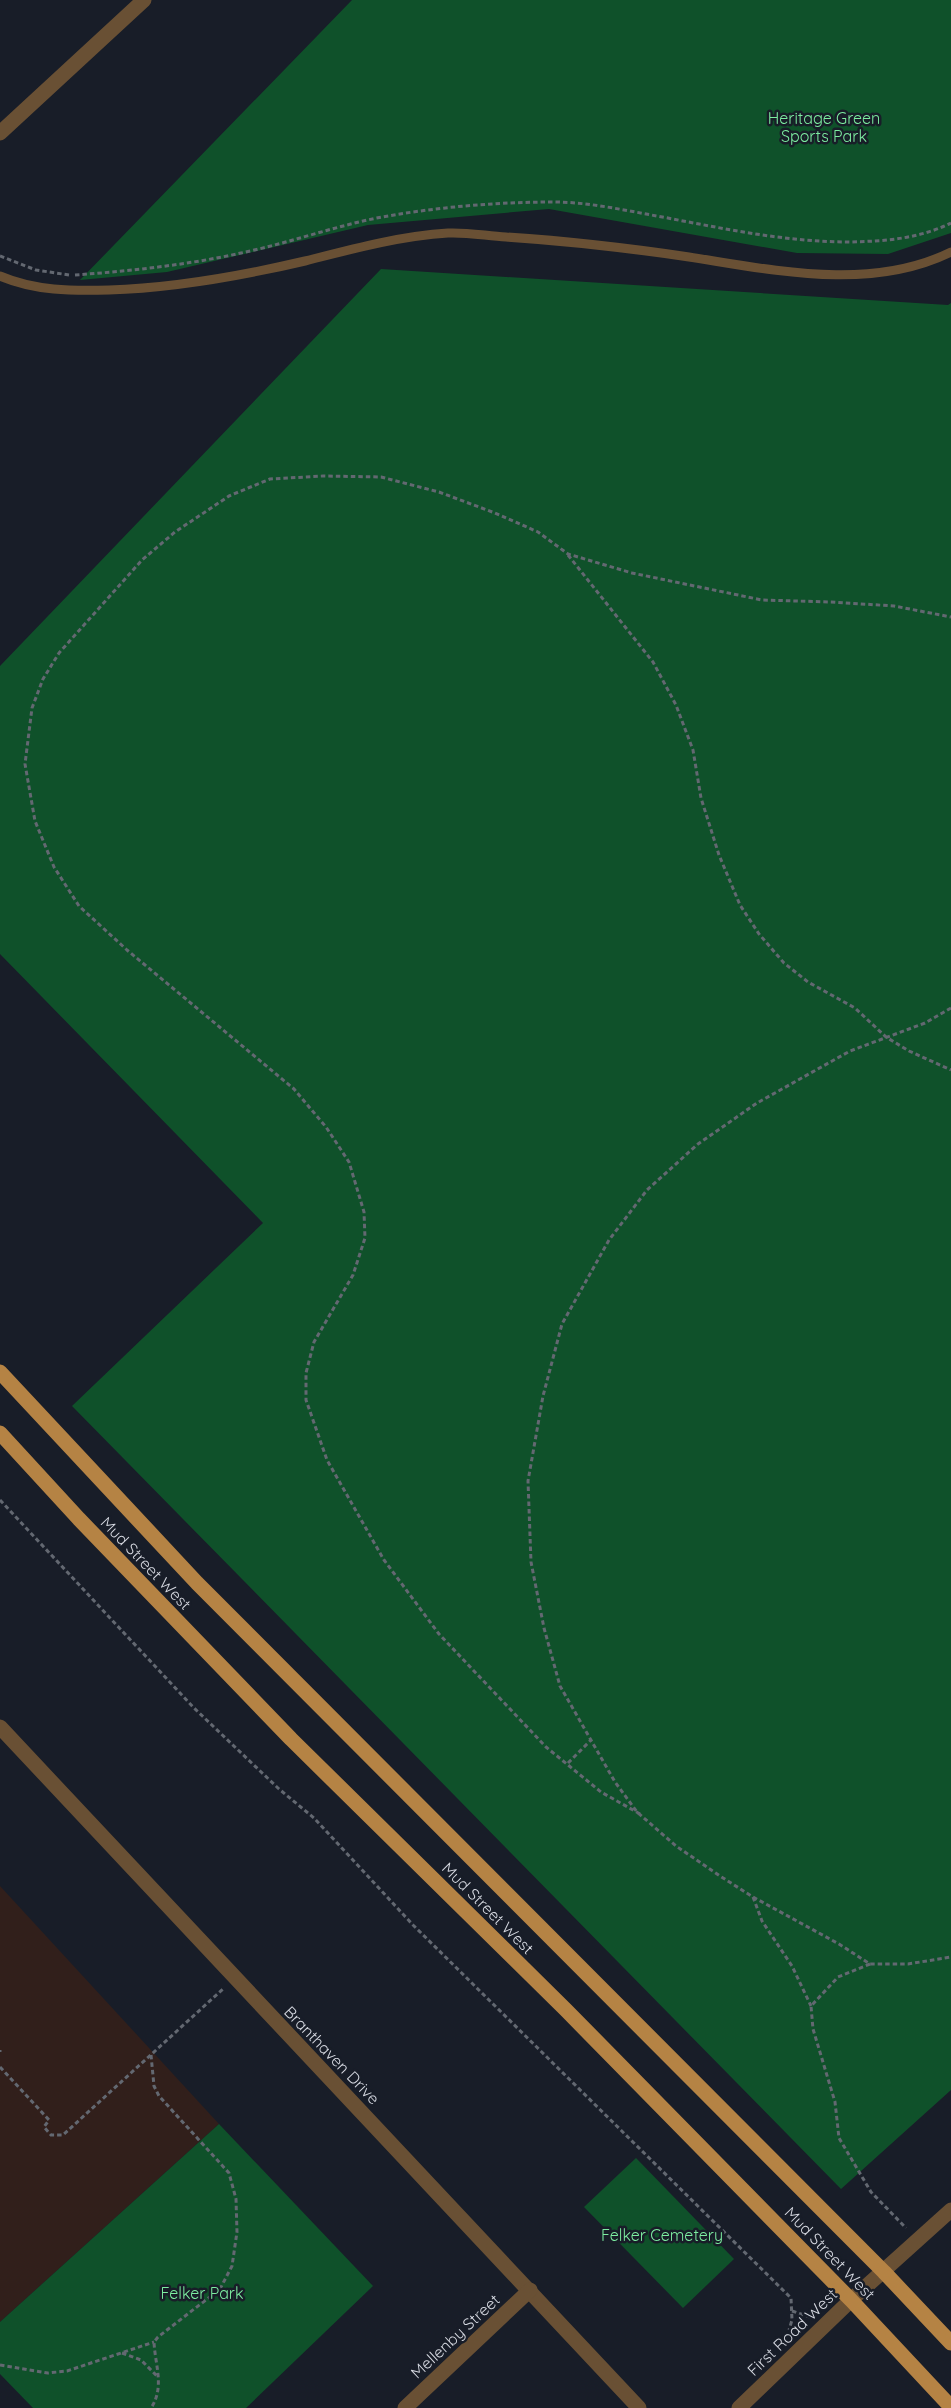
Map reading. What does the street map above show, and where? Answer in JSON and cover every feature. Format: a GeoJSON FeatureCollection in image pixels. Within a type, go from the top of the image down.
{"type":"FeatureCollection","features":[{"type":"Feature","properties":{"kind":"main road","name":"Mud Street West"},"geometry":{"type":"LineString","coordinates":[[0,1372],[197,1583],[884,2272],[951,2343]]}},
{"type":"Feature","properties":{"kind":"main road","name":"Mud Street West"},"geometry":{"type":"LineString","coordinates":[[0,1433],[87,1528],[283,1730],[566,2010],[850,2300],[951,2407]]}},
{"type":"Feature","properties":{"kind":"street"},"geometry":{"type":"LineString","coordinates":[[0,133],[144,0]]}},
{"type":"Feature","properties":{"kind":"street","name":"Branthaven Drive"},"geometry":{"type":"LineString","coordinates":[[0,1727],[639,2408]]}},
{"type":"Feature","properties":{"kind":"street","name":"First Road West"},"geometry":{"type":"LineString","coordinates":[[739,2408],[850,2300],[951,2210]]}},
{"type":"Feature","properties":{"kind":"street","name":"Mellenby Street"},"geometry":{"type":"LineString","coordinates":[[405,2408],[530,2290]]}},
{"type":"Feature","properties":{"kind":"lane"},"geometry":{"type":"LineString","coordinates":[[0,276],[39,288],[76,291],[134,288],[230,277],[376,243],[449,233],[527,238],[640,250],[797,273],[843,276],[896,270],[937,259],[951,252]]}},
{"type":"Feature","properties":{"kind":"path"},"geometry":{"type":"LineString","coordinates":[[640,1814],[601,1792],[546,1747],[439,1634],[384,1560],[327,1460],[306,1400],[306,1373],[314,1342],[353,1275],[365,1238],[364,1212],[349,1162],[326,1127],[294,1089],[127,950],[79,906],[54,867],[34,821],[25,764],[32,708],[43,679],[59,653],[142,560],[175,532],[229,496],[270,479],[323,476],[381,477],[439,492],[495,513],[537,532],[568,554],[632,573],[762,600],[894,606],[951,617]]}},
{"type":"Feature","properties":{"kind":"path"},"geometry":{"type":"LineString","coordinates":[[568,554],[576,568],[609,604],[653,662],[676,705],[693,750],[701,798],[719,855],[740,905],[759,934],[784,963],[808,982],[855,1008],[886,1037],[909,1051],[951,1070]]}},
{"type":"Feature","properties":{"kind":"path"},"geometry":{"type":"LineString","coordinates":[[870,1964],[839,1944],[753,1897],[676,1846],[640,1814],[615,1782],[560,1686],[544,1628],[531,1562],[528,1481],[543,1396],[562,1324],[609,1240],[647,1190],[698,1144],[767,1097],[850,1051],[925,1023],[951,1008]]}},
{"type":"Feature","properties":{"kind":"path"},"geometry":{"type":"LineString","coordinates":[[0,1500],[194,1708],[279,1789],[314,1818],[413,1925],[791,2298],[792,2320],[789,2330]]}},
{"type":"Feature","properties":{"kind":"path"},"geometry":{"type":"LineString","coordinates":[[568,1763],[591,1740]]}},
{"type":"Feature","properties":{"kind":"path"},"geometry":{"type":"LineString","coordinates":[[753,1897],[762,1921],[792,1966],[811,2006],[813,2029],[835,2102],[839,2138],[871,2192],[918,2241]]}},
{"type":"Feature","properties":{"kind":"path"},"geometry":{"type":"LineString","coordinates":[[811,2006],[838,1977],[870,1964],[908,1964],[951,1957]]}},
{"type":"Feature","properties":{"kind":"path"},"geometry":{"type":"LineString","coordinates":[[0,2067],[49,2120],[44,2127],[51,2135],[59,2136],[67,2133],[235,1978]]}},
{"type":"Feature","properties":{"kind":"path"},"geometry":{"type":"LineString","coordinates":[[0,2365],[48,2373],[67,2371],[154,2342],[220,2289],[232,2266],[237,2232],[236,2199],[229,2173],[159,2096],[154,2086],[151,2055]]}},
{"type":"Feature","properties":{"kind":"path"},"geometry":{"type":"LineString","coordinates":[[151,2408],[157,2398],[159,2388],[154,2342]]}},
{"type":"Feature","properties":{"kind":"path"},"geometry":{"type":"LineString","coordinates":[[120,2353],[141,2360],[158,2377]]}},
{"type":"Feature","properties":{"kind":"shaded area"},"geometry":{"type":"Polygon","coordinates":[[[0,1886],[219,2124],[0,2322],[0,1886]]]}},
{"type":"Feature","properties":{"kind":"green space","name":"Heritage Green Sports Park"},"geometry":{"type":"Polygon","coordinates":[[[352,0],[951,0],[951,233],[888,254],[797,253],[549,209],[368,225],[167,272],[80,280],[352,0]]]}},
{"type":"Feature","properties":{"kind":"green space"},"geometry":{"type":"Polygon","coordinates":[[[381,269],[948,305],[951,303],[951,2090],[841,2189],[72,1406],[263,1223],[0,954],[0,666],[381,269]]]}},
{"type":"Feature","properties":{"kind":"green space","name":"Felker Park"},"geometry":{"type":"Polygon","coordinates":[[[219,2124],[373,2286],[246,2408],[33,2408],[0,2374],[0,2322],[219,2124]]]}},
{"type":"Feature","properties":{"kind":"green space","name":"Felker Cemetery"},"geometry":{"type":"Polygon","coordinates":[[[636,2158],[734,2259],[683,2308],[584,2207],[636,2158]]]}}]}
